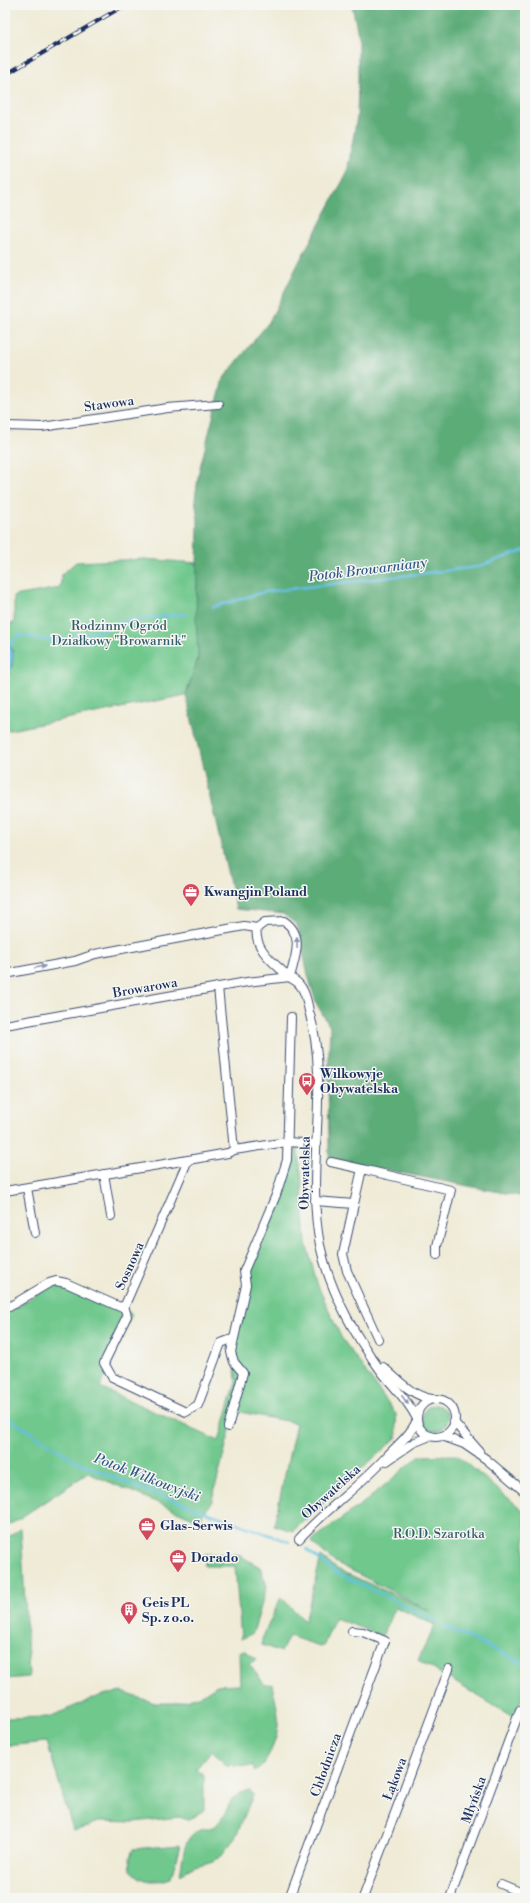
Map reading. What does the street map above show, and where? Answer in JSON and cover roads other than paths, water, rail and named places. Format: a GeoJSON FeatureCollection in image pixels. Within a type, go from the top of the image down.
{"type":"FeatureCollection","features":[{"type":"Feature","properties":{"kind":"street","name":"Stawowa"},"geometry":{"type":"LineString","coordinates":[[5,426],[42,426],[168,408],[218,404]]}},
{"type":"Feature","properties":{"kind":"street"},"geometry":{"type":"LineString","coordinates":[[5,974],[75,961],[95,954],[239,927],[258,928],[265,922],[278,920],[284,921],[294,929],[298,945],[290,977]]}},
{"type":"Feature","properties":{"kind":"street","name":"Obywatelska"},"geometry":{"type":"LineString","coordinates":[[258,928],[256,937],[262,950],[290,977],[297,981],[304,994],[316,1043],[319,1072],[315,1201],[320,1244],[332,1286],[352,1327],[380,1370],[406,1401],[416,1419],[407,1437],[300,1538]]}},
{"type":"Feature","properties":{"kind":"street","name":"Browarowa"},"geometry":{"type":"LineString","coordinates":[[5,1024],[282,977],[290,977]]}},
{"type":"Feature","properties":{"kind":"street"},"geometry":{"type":"LineString","coordinates":[[218,988],[234,1150]]}},
{"type":"Feature","properties":{"kind":"street","name":"Obywatelska"},"geometry":{"type":"LineString","coordinates":[[232,1339],[246,1285],[244,1272],[276,1195],[287,1160],[291,1017]]}},
{"type":"Feature","properties":{"kind":"street"},"geometry":{"type":"LineString","coordinates":[[5,1191],[287,1142],[317,1144]]}},
{"type":"Feature","properties":{"kind":"street","name":"Sosnowa"},"geometry":{"type":"LineString","coordinates":[[9,1307],[49,1283],[56,1281],[66,1283],[120,1306],[124,1306],[150,1250],[188,1160]]}},
{"type":"Feature","properties":{"kind":"street"},"geometry":{"type":"LineString","coordinates":[[331,1162],[451,1190],[437,1246],[437,1255]]}},
{"type":"Feature","properties":{"kind":"street"},"geometry":{"type":"LineString","coordinates":[[362,1169],[343,1254],[347,1271],[378,1339]]}},
{"type":"Feature","properties":{"kind":"street"},"geometry":{"type":"LineString","coordinates":[[104,1174],[111,1216]]}},
{"type":"Feature","properties":{"kind":"street"},"geometry":{"type":"LineString","coordinates":[[27,1188],[35,1233]]}},
{"type":"Feature","properties":{"kind":"street"},"geometry":{"type":"LineString","coordinates":[[315,1201],[354,1204]]}},
{"type":"Feature","properties":{"kind":"street"},"geometry":{"type":"LineString","coordinates":[[124,1306],[127,1316],[104,1363],[112,1377],[186,1412],[198,1405],[221,1343],[232,1339],[231,1352],[234,1362],[243,1373],[228,1427]]}},
{"type":"Feature","properties":{"kind":"street","name":"Obywatelska"},"geometry":{"type":"LineString","coordinates":[[376,1362],[413,1392],[424,1398],[432,1399]]}},
{"type":"Feature","properties":{"kind":"street"},"geometry":{"type":"LineString","coordinates":[[442,1436],[452,1428],[454,1422],[453,1410],[450,1404],[438,1399],[432,1399],[421,1405],[416,1419],[420,1429],[430,1436],[442,1436],[464,1444],[486,1459],[525,1492]]}},
{"type":"Feature","properties":{"kind":"street"},"geometry":{"type":"LineString","coordinates":[[454,1422],[486,1459]]}},
{"type":"Feature","properties":{"kind":"street","name":"Obywatelska"},"geometry":{"type":"LineString","coordinates":[[380,1464],[390,1460],[413,1443],[430,1436]]}},
{"type":"Feature","properties":{"kind":"street","name":"Chłodnicza"},"geometry":{"type":"LineString","coordinates":[[289,1898],[385,1640],[363,1632],[352,1631]]}},
{"type":"Feature","properties":{"kind":"street","name":"Łąkowa"},"geometry":{"type":"LineString","coordinates":[[363,1898],[449,1669]]}},
{"type":"Feature","properties":{"kind":"street","name":"Młyńska"},"geometry":{"type":"LineString","coordinates":[[450,1898],[520,1710]]}},
{"type":"Feature","properties":{"kind":"street"},"geometry":{"type":"LineString","coordinates":[[501,1884],[525,1894]]}},
{"type":"Feature","properties":{"kind":"water"},"geometry":{"type":"Polygon","coordinates":[[[5,642],[10,645],[13,655],[11,667],[5,684],[5,642]]]}},
{"type":"Feature","properties":{"kind":"waterway","name":"Potok Browarniany"},"geometry":{"type":"LineString","coordinates":[[213,607],[264,592],[477,567],[525,550]]}},
{"type":"Feature","properties":{"kind":"waterway","name":"Potok Browarniany"},"geometry":{"type":"LineString","coordinates":[[10,644],[20,635],[53,641],[101,631],[129,620],[186,614]]}},
{"type":"Feature","properties":{"kind":"waterway","name":"Potok Wilkowyjski"},"geometry":{"type":"LineString","coordinates":[[5,1416],[76,1461],[134,1486],[289,1542]]}},
{"type":"Feature","properties":{"kind":"waterway","name":"Potok Wilkowyjski"},"geometry":{"type":"LineString","coordinates":[[306,1549],[335,1572],[438,1622]]}},
{"type":"Feature","properties":{"kind":"waterway","name":"Potok Wilkowyjski"},"geometry":{"type":"LineString","coordinates":[[444,1626],[525,1664]]}},
{"type":"Feature","properties":{"kind":"railway"},"geometry":{"type":"LineString","coordinates":[[5,75],[125,5]]}},
{"type":"Feature","properties":{"kind":"place","name":"Kwangjin Poland"},"geometry":{"type":"Point","coordinates":[191,907]}},
{"type":"Feature","properties":{"kind":"place","name":"Wilkowyje Obywatelska"},"geometry":{"type":"Point","coordinates":[307,1096]}},
{"type":"Feature","properties":{"kind":"place","name":"Glas-Serwis"},"geometry":{"type":"Point","coordinates":[147,1541]}},
{"type":"Feature","properties":{"kind":"place","name":"Dorado"},"geometry":{"type":"Point","coordinates":[178,1573]}},
{"type":"Feature","properties":{"kind":"place","name":"Geis PL Sp. z o.o."},"geometry":{"type":"Point","coordinates":[129,1625]}},
{"type":"Feature","properties":{"kind":"park label","name":"Rodzinny Ogród Działkowy \"Browarnik\""},"geometry":{"type":"Point","coordinates":[119,634]}},
{"type":"Feature","properties":{"kind":"park label","name":"R.O.D. Szarotka"},"geometry":{"type":"Point","coordinates":[439,1534]}}]}
